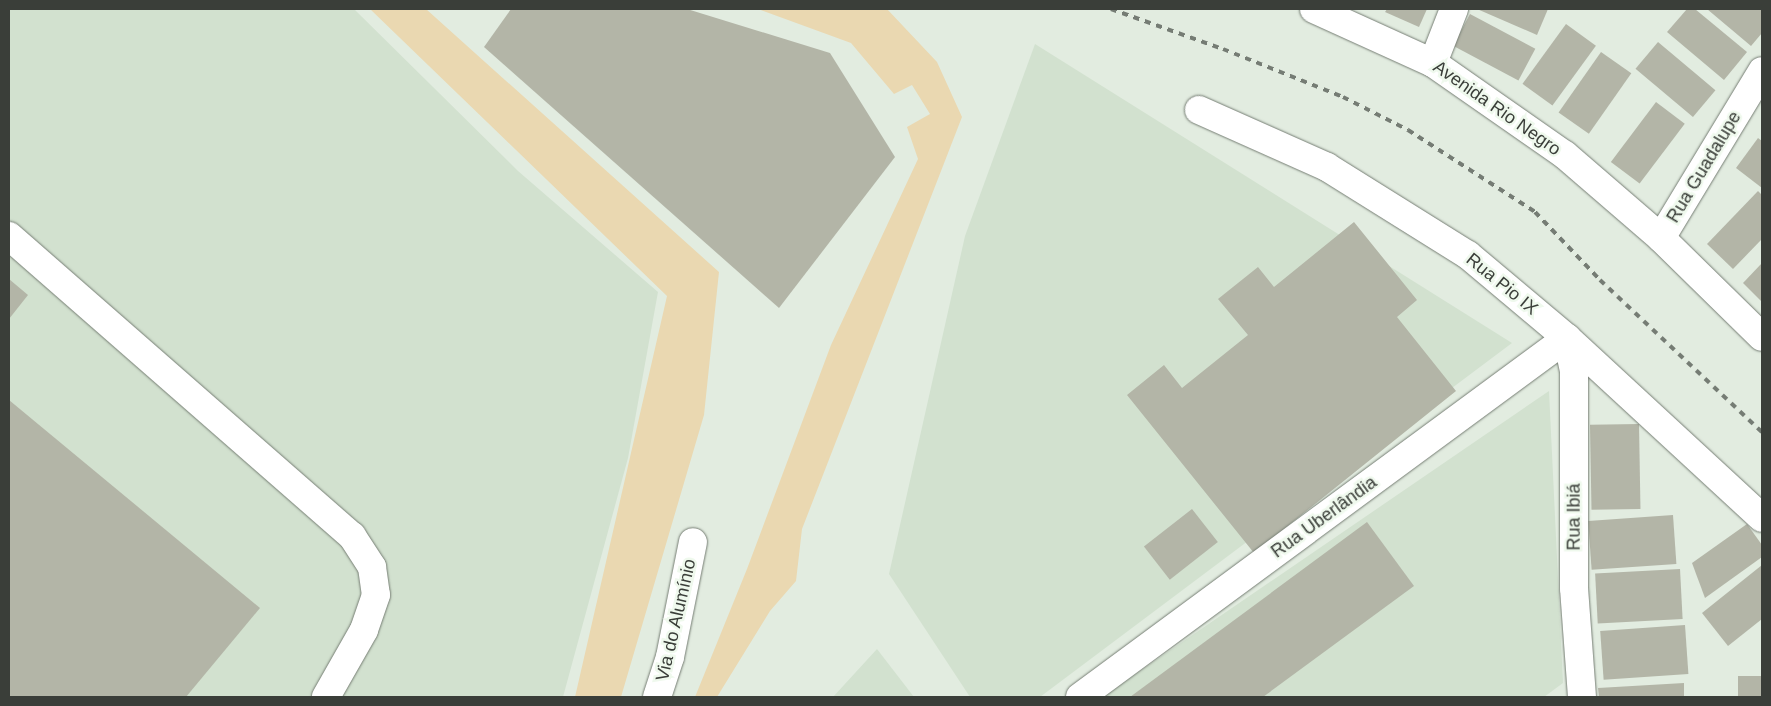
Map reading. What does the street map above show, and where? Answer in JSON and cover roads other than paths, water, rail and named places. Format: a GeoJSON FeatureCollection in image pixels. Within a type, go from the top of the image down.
{"type":"FeatureCollection","features":[{"type":"Feature","properties":{"kind":"street","name":"Avenida Rio Negro"},"geometry":{"type":"LineString","coordinates":[[1314,9],[1433,63],[1565,155],[1661,238],[1762,337]]}},
{"type":"Feature","properties":{"kind":"street"},"geometry":{"type":"LineString","coordinates":[[1433,63],[1454,9]]}},
{"type":"Feature","properties":{"kind":"street","name":"Rua Guadalupe"},"geometry":{"type":"LineString","coordinates":[[1661,238],[1762,71]]}},
{"type":"Feature","properties":{"kind":"street","name":"Rua Pio IX"},"geometry":{"type":"LineString","coordinates":[[1199,110],[1335,172],[1468,256],[1567,338],[1762,518]]}},
{"type":"Feature","properties":{"kind":"street"},"geometry":{"type":"LineString","coordinates":[[9,236],[352,536],[372,566],[376,595],[364,630],[326,697]]}},
{"type":"Feature","properties":{"kind":"street","name":"Rua Ibiá"},"geometry":{"type":"LineString","coordinates":[[1567,338],[1574,370],[1574,588],[1582,697]]}},
{"type":"Feature","properties":{"kind":"street","name":"Rua Uberlândia"},"geometry":{"type":"LineString","coordinates":[[1080,697],[1567,338]]}},
{"type":"Feature","properties":{"kind":"street","name":"Via do Alumínio"},"geometry":{"type":"LineString","coordinates":[[657,697],[670,657],[693,542]]}},
{"type":"Feature","properties":{"kind":"railway"},"geometry":{"type":"LineString","coordinates":[[1111,9],[1223,49],[1343,97],[1408,130],[1535,212],[1600,280],[1762,432]]}}]}
